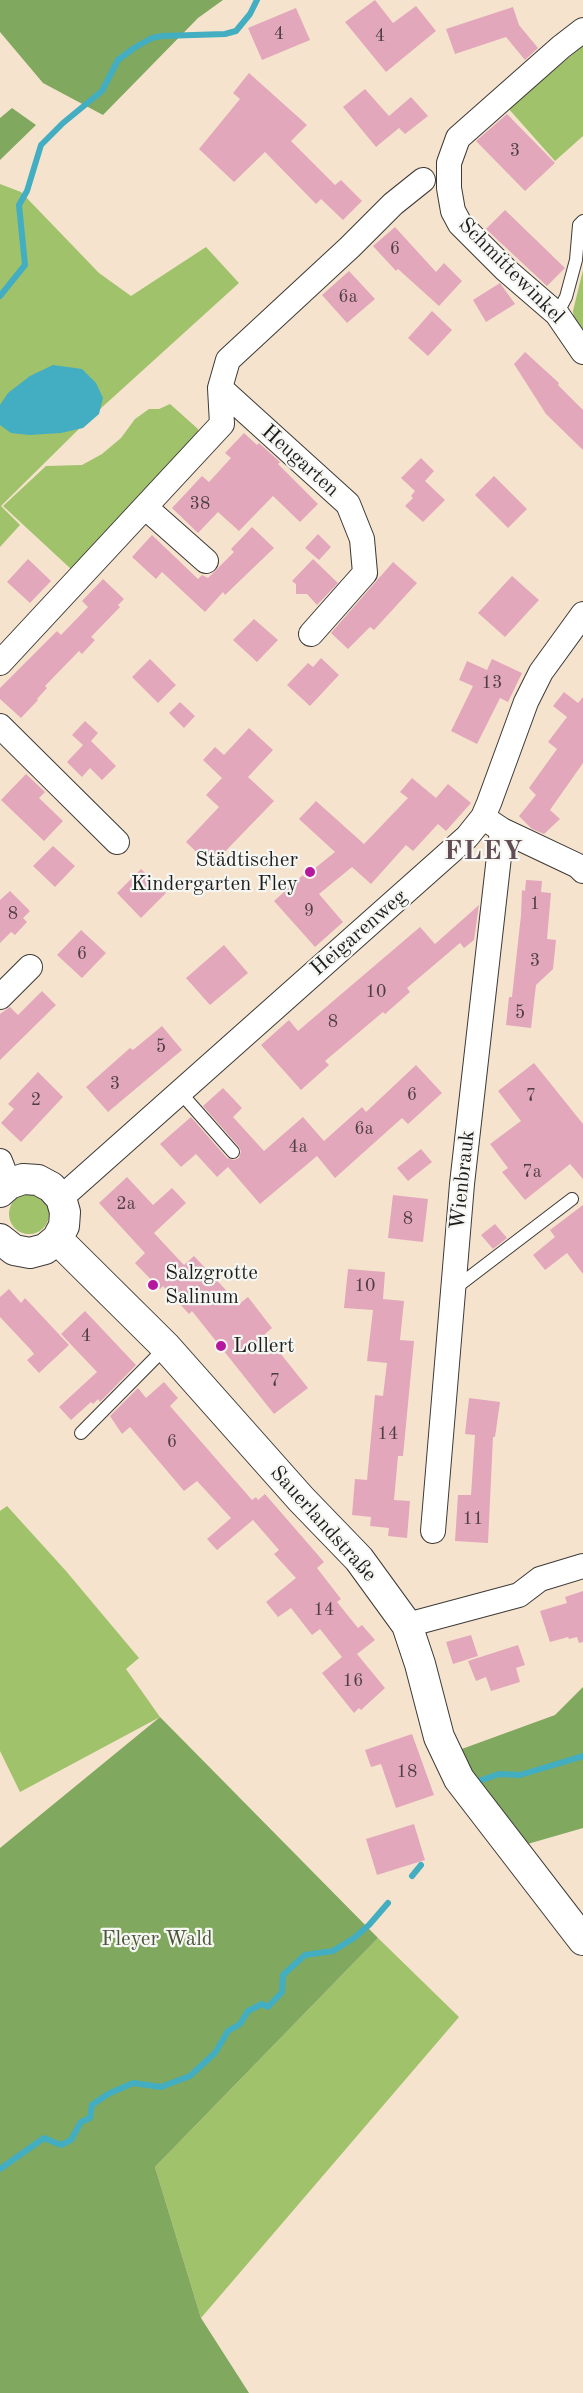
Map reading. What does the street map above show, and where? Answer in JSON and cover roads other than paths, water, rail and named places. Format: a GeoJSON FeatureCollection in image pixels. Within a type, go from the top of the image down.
{"type":"FeatureCollection","features":[{"type":"Feature","properties":{"kind":"street","name":"Schmittewinkel"},"geometry":{"type":"LineString","coordinates":[[583,30],[458,138],[449,163],[449,188],[453,211],[460,224],[506,270],[557,314],[583,352]]}},
{"type":"Feature","properties":{"kind":"street"},"geometry":{"type":"LineString","coordinates":[[0,663],[222,424],[220,388],[228,360],[350,248],[393,204],[423,180]]}},
{"type":"Feature","properties":{"kind":"street","name":"Heugarten"},"geometry":{"type":"LineString","coordinates":[[220,388],[348,504],[362,539],[365,573],[311,634]]}},
{"type":"Feature","properties":{"kind":"street"},"geometry":{"type":"LineString","coordinates":[[145,507],[206,561]]}},
{"type":"Feature","properties":{"kind":"street","name":"Heigarenweg"},"geometry":{"type":"LineString","coordinates":[[61,1198],[467,837],[492,824],[526,702],[541,672],[583,614]]}},
{"type":"Feature","properties":{"kind":"street"},"geometry":{"type":"LineString","coordinates":[[0,726],[117,842]]}},
{"type":"Feature","properties":{"kind":"street"},"geometry":{"type":"LineString","coordinates":[[492,824],[578,866],[583,871]]}},
{"type":"Feature","properties":{"kind":"street","name":"Wienbrauk"},"geometry":{"type":"LineString","coordinates":[[433,1531],[492,824]]}},
{"type":"Feature","properties":{"kind":"street"},"geometry":{"type":"LineString","coordinates":[[0,997],[30,967]]}},
{"type":"Feature","properties":{"kind":"street"},"geometry":{"type":"LineString","coordinates":[[0,1241],[14,1250],[30,1253],[45,1249],[57,1239],[64,1226],[65,1212],[61,1198],[51,1187],[38,1180],[3,1179]]}},
{"type":"Feature","properties":{"kind":"street","name":"Sauerlandstraße"},"geometry":{"type":"LineString","coordinates":[[57,1239],[166,1347],[301,1499],[359,1559],[406,1625],[420,1664],[439,1737],[459,1779],[583,1940]]}},
{"type":"Feature","properties":{"kind":"street"},"geometry":{"type":"LineString","coordinates":[[406,1625],[519,1595],[540,1579],[583,1566]]}},
{"type":"Feature","properties":{"kind":"lane"},"geometry":{"type":"LineString","coordinates":[[557,314],[567,297],[576,260],[579,225],[583,221]]}},
{"type":"Feature","properties":{"kind":"lane"},"geometry":{"type":"LineString","coordinates":[[179,1091],[233,1152]]}},
{"type":"Feature","properties":{"kind":"lane"},"geometry":{"type":"LineString","coordinates":[[453,1290],[572,1199]]}},
{"type":"Feature","properties":{"kind":"lane"},"geometry":{"type":"LineString","coordinates":[[81,1433],[166,1347]]}},
{"type":"Feature","properties":{"kind":"water"},"geometry":{"type":"Polygon","coordinates":[[[53,365],[82,369],[96,383],[103,398],[99,414],[83,428],[61,433],[29,435],[11,433],[0,425],[0,405],[8,393],[30,376],[53,365]]]}},
{"type":"Feature","properties":{"kind":"waterway"},"geometry":{"type":"LineString","coordinates":[[0,296],[25,265],[19,205],[27,191],[41,145],[63,123],[102,91],[118,60],[134,48],[152,38],[162,36],[225,34],[236,31],[250,14],[257,0]]}},
{"type":"Feature","properties":{"kind":"waterway"},"geometry":{"type":"LineString","coordinates":[[476,1782],[499,1774],[520,1775],[583,1756]]}},
{"type":"Feature","properties":{"kind":"waterway"},"geometry":{"type":"LineString","coordinates":[[412,1876],[421,1865]]}},
{"type":"Feature","properties":{"kind":"waterway"},"geometry":{"type":"LineString","coordinates":[[0,2169],[44,2138],[61,2145],[71,2140],[81,2122],[90,2118],[92,2105],[108,2094],[133,2083],[161,2087],[190,2076],[215,2053],[228,2031],[240,2024],[248,2011],[262,2004],[268,2007],[282,1992],[283,1975],[305,1955],[333,1951],[354,1938],[388,1903]]}},
{"type":"Feature","properties":{"kind":"place","name":"Städtischer Kindergarten Fley"},"geometry":{"type":"Point","coordinates":[310,872]}},
{"type":"Feature","properties":{"kind":"place","name":"Salzgrotte Salinum"},"geometry":{"type":"Point","coordinates":[153,1285]}},
{"type":"Feature","properties":{"kind":"place","name":"Lollert"},"geometry":{"type":"Point","coordinates":[221,1346]}},
{"type":"Feature","properties":{"kind":"district","name":"FLEY"},"geometry":{"type":"Point","coordinates":[484,852]}},
{"type":"Feature","properties":{"kind":"park label","name":"Fleyer Wald"},"geometry":{"type":"Point","coordinates":[157,1939]}}]}
